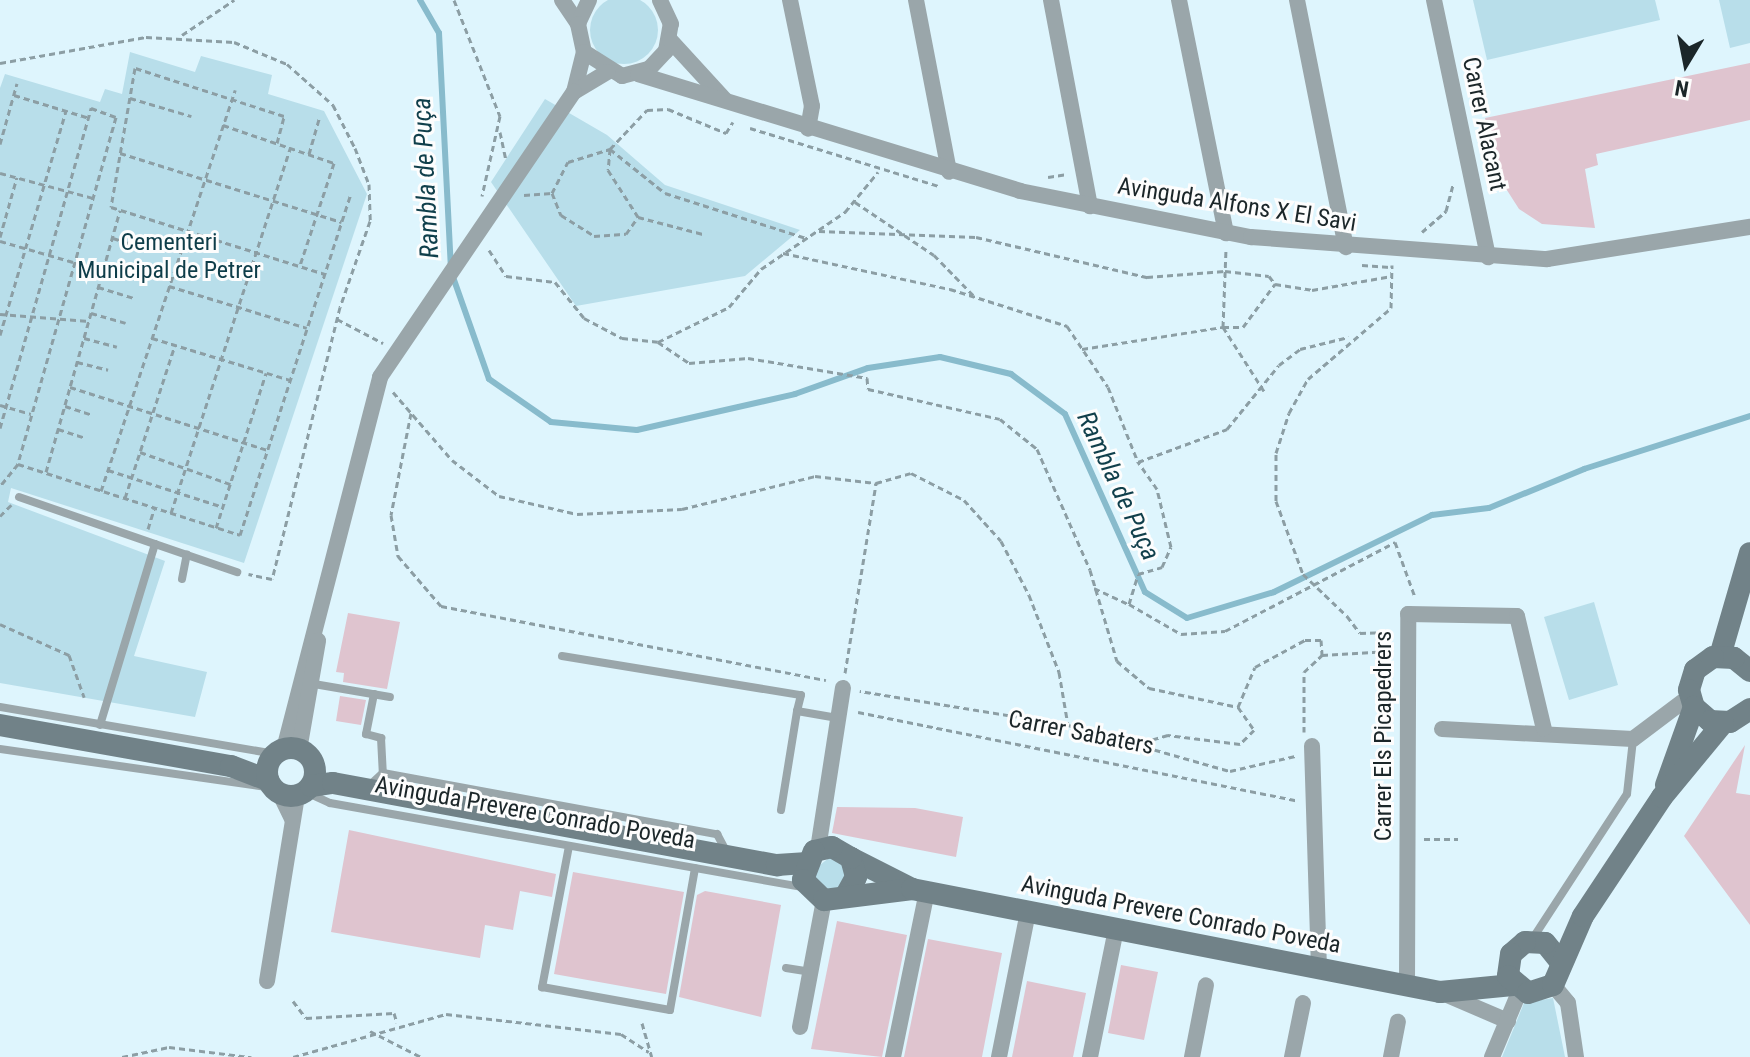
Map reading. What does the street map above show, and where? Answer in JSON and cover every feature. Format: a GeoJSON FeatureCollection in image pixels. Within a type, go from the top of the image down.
{"type":"FeatureCollection","features":[{"type":"Feature","properties":{"kind":"street"},"geometry":{"type":"LineString","coordinates":[[267,981],[292,819],[292,775],[318,635],[380,377],[574,92],[584,52],[578,24],[562,0]]}},
{"type":"Feature","properties":{"kind":"street"},"geometry":{"type":"LineString","coordinates":[[578,24],[589,0]]}},
{"type":"Feature","properties":{"kind":"street"},"geometry":{"type":"LineString","coordinates":[[638,74],[658,61],[670,40],[660,0]]}},
{"type":"Feature","properties":{"kind":"street"},"geometry":{"type":"LineString","coordinates":[[790,0],[812,106],[808,129]]}},
{"type":"Feature","properties":{"kind":"street"},"geometry":{"type":"LineString","coordinates":[[916,0],[949,172]]}},
{"type":"Feature","properties":{"kind":"street"},"geometry":{"type":"LineString","coordinates":[[1051,0],[1090,206]]}},
{"type":"Feature","properties":{"kind":"street"},"geometry":{"type":"LineString","coordinates":[[1179,0],[1226,233]]}},
{"type":"Feature","properties":{"kind":"street"},"geometry":{"type":"LineString","coordinates":[[1297,0],[1346,247]]}},
{"type":"Feature","properties":{"kind":"street","name":"Carrer Alacant"},"geometry":{"type":"LineString","coordinates":[[1434,0],[1488,257]]}},
{"type":"Feature","properties":{"kind":"street","name":"Avinguda Alfons X El Savi"},"geometry":{"type":"LineString","coordinates":[[670,40],[729,104]]}},
{"type":"Feature","properties":{"kind":"street"},"geometry":{"type":"LineString","coordinates":[[574,92],[607,72],[584,52]]}},
{"type":"Feature","properties":{"kind":"street","name":"Avinguda Alfons X El Savi"},"geometry":{"type":"LineString","coordinates":[[607,72],[638,74],[949,172],[1090,206],[1226,233],[1393,253],[1488,257],[1604,255],[1750,227]]}},
{"type":"Feature","properties":{"kind":"street"},"geometry":{"type":"LineString","coordinates":[[1720,656],[1750,553]]}},
{"type":"Feature","properties":{"kind":"street","name":"Carrer Els Picapedrers"},"geometry":{"type":"LineString","coordinates":[[1407,987],[1408,614],[1517,616],[1544,729]]}},
{"type":"Feature","properties":{"kind":"street"},"geometry":{"type":"LineString","coordinates":[[292,775],[314,684],[318,635]]}},
{"type":"Feature","properties":{"kind":"street"},"geometry":{"type":"LineString","coordinates":[[1662,797],[1692,702],[1695,670],[1720,656],[1749,662]]}},
{"type":"Feature","properties":{"kind":"street"},"geometry":{"type":"LineString","coordinates":[[800,1027],[810,972],[811,876],[843,688]]}},
{"type":"Feature","properties":{"kind":"street"},"geometry":{"type":"LineString","coordinates":[[1442,729],[1544,729],[1633,739],[1692,702],[1741,717],[1662,797],[1583,916],[1545,948],[1514,949],[1514,980],[1508,1021],[1492,1057]]}},
{"type":"Feature","properties":{"kind":"street"},"geometry":{"type":"LineString","coordinates":[[0,725],[292,775]]}},
{"type":"Feature","properties":{"kind":"street"},"geometry":{"type":"LineString","coordinates":[[1312,746],[1319,969]]}},
{"type":"Feature","properties":{"kind":"street","name":"Avinguda Prevere Conrado Poveda"},"geometry":{"type":"LineString","coordinates":[[292,775],[375,781],[777,865],[811,876],[846,895],[920,890]]}},
{"type":"Feature","properties":{"kind":"street","name":"Avinguda Prevere Conrado Poveda"},"geometry":{"type":"LineString","coordinates":[[811,876],[839,849],[851,858],[920,890],[1407,987],[1450,991],[1508,1021]]}},
{"type":"Feature","properties":{"kind":"street"},"geometry":{"type":"LineString","coordinates":[[846,895],[856,877],[851,858]]}},
{"type":"Feature","properties":{"kind":"street"},"geometry":{"type":"LineString","coordinates":[[893,1057],[920,890]]}},
{"type":"Feature","properties":{"kind":"street"},"geometry":{"type":"LineString","coordinates":[[999,1057],[1028,912]]}},
{"type":"Feature","properties":{"kind":"street"},"geometry":{"type":"LineString","coordinates":[[1090,1057],[1116,929]]}},
{"type":"Feature","properties":{"kind":"street"},"geometry":{"type":"LineString","coordinates":[[1545,948],[1553,985],[1568,1003],[1576,1057]]}},
{"type":"Feature","properties":{"kind":"street"},"geometry":{"type":"LineString","coordinates":[[1450,991],[1514,980],[1537,993],[1553,985]]}},
{"type":"Feature","properties":{"kind":"street"},"geometry":{"type":"LineString","coordinates":[[1192,1057],[1206,985]]}},
{"type":"Feature","properties":{"kind":"street"},"geometry":{"type":"LineString","coordinates":[[1292,1057],[1303,1003]]}},
{"type":"Feature","properties":{"kind":"street"},"geometry":{"type":"LineString","coordinates":[[1391,1057],[1398,1022]]}},
{"type":"Feature","properties":{"kind":"lane"},"geometry":{"type":"LineString","coordinates":[[19,497],[237,572]]}},
{"type":"Feature","properties":{"kind":"lane"},"geometry":{"type":"LineString","coordinates":[[100,725],[155,544]]}},
{"type":"Feature","properties":{"kind":"lane"},"geometry":{"type":"LineString","coordinates":[[182,579],[187,554]]}},
{"type":"Feature","properties":{"kind":"lane"},"geometry":{"type":"LineString","coordinates":[[562,656],[801,695],[781,810]]}},
{"type":"Feature","properties":{"kind":"lane"},"geometry":{"type":"LineString","coordinates":[[314,684],[390,697]]}},
{"type":"Feature","properties":{"kind":"lane"},"geometry":{"type":"LineString","coordinates":[[374,694],[366,734],[381,738],[375,781]]}},
{"type":"Feature","properties":{"kind":"lane"},"geometry":{"type":"LineString","coordinates":[[0,707],[100,725],[292,775]]}},
{"type":"Feature","properties":{"kind":"lane"},"geometry":{"type":"LineString","coordinates":[[797,711],[838,713]]}},
{"type":"Feature","properties":{"kind":"lane"},"geometry":{"type":"LineString","coordinates":[[1545,948],[1627,794],[1633,739]]}},
{"type":"Feature","properties":{"kind":"lane"},"geometry":{"type":"LineString","coordinates":[[0,749],[292,775]]}},
{"type":"Feature","properties":{"kind":"lane","name":"Avinguda Prevere Conrado Poveda"},"geometry":{"type":"LineString","coordinates":[[292,775],[330,803],[695,868],[811,876]]}},
{"type":"Feature","properties":{"kind":"lane"},"geometry":{"type":"LineString","coordinates":[[569,846],[542,987],[670,1010],[695,868]]}},
{"type":"Feature","properties":{"kind":"lane"},"geometry":{"type":"LineString","coordinates":[[786,968],[810,972]]}},
{"type":"Feature","properties":{"kind":"path"},"geometry":{"type":"LineString","coordinates":[[179,36],[234,0]]}},
{"type":"Feature","properties":{"kind":"path"},"geometry":{"type":"LineString","coordinates":[[454,0],[496,102],[500,131],[512,171]]}},
{"type":"Feature","properties":{"kind":"path"},"geometry":{"type":"LineString","coordinates":[[0,63],[110,41],[179,36],[234,42],[287,64],[333,105],[369,184],[370,221],[337,319],[272,579],[237,572]]}},
{"type":"Feature","properties":{"kind":"path"},"geometry":{"type":"LineString","coordinates":[[277,143],[284,116],[135,68],[111,207],[325,274]]}},
{"type":"Feature","properties":{"kind":"path"},"geometry":{"type":"LineString","coordinates":[[0,144],[17,83]]}},
{"type":"Feature","properties":{"kind":"path"},"geometry":{"type":"LineString","coordinates":[[101,491],[235,90]]}},
{"type":"Feature","properties":{"kind":"path"},"geometry":{"type":"LineString","coordinates":[[14,95],[89,118]]}},
{"type":"Feature","properties":{"kind":"path"},"geometry":{"type":"LineString","coordinates":[[130,97],[191,116]]}},
{"type":"Feature","properties":{"kind":"path"},"geometry":{"type":"LineString","coordinates":[[0,428],[91,108],[116,117],[18,464],[0,486]]}},
{"type":"Feature","properties":{"kind":"path"},"geometry":{"type":"LineString","coordinates":[[703,234],[638,217],[608,170],[610,149],[630,122],[652,109],[726,133],[733,122]]}},
{"type":"Feature","properties":{"kind":"path"},"geometry":{"type":"LineString","coordinates":[[0,335],[66,111]]}},
{"type":"Feature","properties":{"kind":"path"},"geometry":{"type":"LineString","coordinates":[[309,154],[319,118]]}},
{"type":"Feature","properties":{"kind":"path"},"geometry":{"type":"LineString","coordinates":[[223,125],[334,163],[299,266]]}},
{"type":"Feature","properties":{"kind":"path"},"geometry":{"type":"LineString","coordinates":[[481,200],[500,131]]}},
{"type":"Feature","properties":{"kind":"path"},"geometry":{"type":"LineString","coordinates":[[171,513],[290,148]]}},
{"type":"Feature","properties":{"kind":"path"},"geometry":{"type":"LineString","coordinates":[[610,149],[568,162],[552,193],[561,215],[594,236],[626,234],[638,217]]}},
{"type":"Feature","properties":{"kind":"path"},"geometry":{"type":"LineString","coordinates":[[610,149],[665,193],[806,238]]}},
{"type":"Feature","properties":{"kind":"path"},"geometry":{"type":"LineString","coordinates":[[120,153],[342,222]]}},
{"type":"Feature","properties":{"kind":"path"},"geometry":{"type":"LineString","coordinates":[[658,342],[710,320],[783,253],[819,231],[855,202],[879,170]]}},
{"type":"Feature","properties":{"kind":"path"},"geometry":{"type":"LineString","coordinates":[[0,173],[93,198]]}},
{"type":"Feature","properties":{"kind":"path"},"geometry":{"type":"LineString","coordinates":[[17,177],[0,239],[75,262]]}},
{"type":"Feature","properties":{"kind":"path"},"geometry":{"type":"LineString","coordinates":[[1410,235],[1440,220],[1453,179]]}},
{"type":"Feature","properties":{"kind":"path"},"geometry":{"type":"LineString","coordinates":[[518,183],[525,195],[552,193]]}},
{"type":"Feature","properties":{"kind":"path"},"geometry":{"type":"LineString","coordinates":[[18,464],[240,535],[351,194]]}},
{"type":"Feature","properties":{"kind":"path"},"geometry":{"type":"LineString","coordinates":[[855,202],[907,235],[974,296]]}},
{"type":"Feature","properties":{"kind":"path"},"geometry":{"type":"LineString","coordinates":[[46,473],[120,210]]}},
{"type":"Feature","properties":{"kind":"path"},"geometry":{"type":"LineString","coordinates":[[819,231],[1029,246],[1147,277],[1225,271],[1269,276],[1275,284],[1312,290],[1392,276]]}},
{"type":"Feature","properties":{"kind":"path"},"geometry":{"type":"LineString","coordinates":[[1226,233],[1223,327],[1264,391]]}},
{"type":"Feature","properties":{"kind":"path"},"geometry":{"type":"LineString","coordinates":[[113,238],[147,249]]}},
{"type":"Feature","properties":{"kind":"path"},"geometry":{"type":"LineString","coordinates":[[487,241],[506,276],[555,282],[584,318],[622,338],[658,342],[689,363],[748,358],[810,366],[867,378],[868,389],[885,394],[1000,419],[1037,449],[1094,588],[1117,661],[1149,688],[1238,707],[1254,730],[1240,744],[1168,735],[1136,744]]}},
{"type":"Feature","properties":{"kind":"path"},"geometry":{"type":"LineString","coordinates":[[783,253],[974,296],[1067,326],[1108,387],[1138,462],[1157,489],[1171,547],[1162,567],[1138,574],[1129,604]]}},
{"type":"Feature","properties":{"kind":"path"},"geometry":{"type":"LineString","coordinates":[[1393,253],[1391,308],[1349,337],[1308,379],[1289,413],[1276,453],[1276,501],[1303,574],[1347,616],[1360,633],[1409,642]]}},
{"type":"Feature","properties":{"kind":"path"},"geometry":{"type":"LineString","coordinates":[[105,264],[142,274]]}},
{"type":"Feature","properties":{"kind":"path"},"geometry":{"type":"LineString","coordinates":[[1082,349],[1223,327],[1243,327],[1275,284]]}},
{"type":"Feature","properties":{"kind":"path"},"geometry":{"type":"LineString","coordinates":[[169,286],[307,328]]}},
{"type":"Feature","properties":{"kind":"path"},"geometry":{"type":"LineString","coordinates":[[98,287],[134,298]]}},
{"type":"Feature","properties":{"kind":"path"},"geometry":{"type":"LineString","coordinates":[[91,313],[126,323]]}},
{"type":"Feature","properties":{"kind":"path"},"geometry":{"type":"LineString","coordinates":[[0,314],[60,315],[89,321]]}},
{"type":"Feature","properties":{"kind":"path"},"geometry":{"type":"LineString","coordinates":[[337,319],[398,351]]}},
{"type":"Feature","properties":{"kind":"path"},"geometry":{"type":"LineString","coordinates":[[1138,462],[1227,429],[1264,391],[1279,365],[1300,349],[1349,337]]}},
{"type":"Feature","properties":{"kind":"path"},"geometry":{"type":"LineString","coordinates":[[84,338],[117,347]]}},
{"type":"Feature","properties":{"kind":"path"},"geometry":{"type":"LineString","coordinates":[[152,338],[290,380]]}},
{"type":"Feature","properties":{"kind":"path"},"geometry":{"type":"LineString","coordinates":[[125,498],[175,345]]}},
{"type":"Feature","properties":{"kind":"path"},"geometry":{"type":"LineString","coordinates":[[77,362],[108,370]]}},
{"type":"Feature","properties":{"kind":"path"},"geometry":{"type":"LineString","coordinates":[[216,528],[266,373]]}},
{"type":"Feature","properties":{"kind":"path"},"geometry":{"type":"LineString","coordinates":[[380,377],[452,460],[499,496],[577,514],[682,509],[815,476],[876,483],[911,473],[964,500],[1001,541],[1059,672],[1068,725]]}},
{"type":"Feature","properties":{"kind":"path"},"geometry":{"type":"LineString","coordinates":[[70,387],[267,450]]}},
{"type":"Feature","properties":{"kind":"path"},"geometry":{"type":"LineString","coordinates":[[0,405],[32,414]]}},
{"type":"Feature","properties":{"kind":"path"},"geometry":{"type":"LineString","coordinates":[[65,406],[92,415]]}},
{"type":"Feature","properties":{"kind":"path"},"geometry":{"type":"LineString","coordinates":[[411,413],[391,515],[398,556],[441,606],[816,675],[843,688],[1068,725],[1230,771],[1281,764],[1312,746],[1304,732],[1302,681],[1322,655],[1321,640],[1305,640],[1255,667],[1238,707]]}},
{"type":"Feature","properties":{"kind":"path"},"geometry":{"type":"LineString","coordinates":[[58,429],[85,438]]}},
{"type":"Feature","properties":{"kind":"path"},"geometry":{"type":"LineString","coordinates":[[140,452],[230,484]]}},
{"type":"Feature","properties":{"kind":"path"},"geometry":{"type":"LineString","coordinates":[[108,470],[223,507]]}},
{"type":"Feature","properties":{"kind":"path"},"geometry":{"type":"LineString","coordinates":[[843,688],[876,483]]}},
{"type":"Feature","properties":{"kind":"path"},"geometry":{"type":"LineString","coordinates":[[145,540],[154,508]]}},
{"type":"Feature","properties":{"kind":"path"},"geometry":{"type":"LineString","coordinates":[[1094,588],[1181,634],[1211,634],[1395,542],[1417,614]]}},
{"type":"Feature","properties":{"kind":"path"},"geometry":{"type":"LineString","coordinates":[[0,624],[69,655],[84,697]]}},
{"type":"Feature","properties":{"kind":"path"},"geometry":{"type":"LineString","coordinates":[[1322,655],[1409,642]]}},
{"type":"Feature","properties":{"kind":"path","name":"Carrer Sabaters"},"geometry":{"type":"LineString","coordinates":[[838,713],[1314,804]]}},
{"type":"Feature","properties":{"kind":"path"},"geometry":{"type":"LineString","coordinates":[[1409,839],[1458,839]]}},
{"type":"Feature","properties":{"kind":"path"},"geometry":{"type":"LineString","coordinates":[[293,1001],[306,1018],[394,1013],[397,1023]]}},
{"type":"Feature","properties":{"kind":"path"},"geometry":{"type":"LineString","coordinates":[[293,1057],[397,1023],[446,1014],[512,1018],[621,1034],[650,1055]]}},
{"type":"Feature","properties":{"kind":"path"},"geometry":{"type":"LineString","coordinates":[[642,1023],[650,1055]]}},
{"type":"Feature","properties":{"kind":"path"},"geometry":{"type":"LineString","coordinates":[[370,1031],[421,1057]]}},
{"type":"Feature","properties":{"kind":"path"},"geometry":{"type":"LineString","coordinates":[[122,1057],[169,1047],[251,1057]]}},
{"type":"Feature","properties":{"kind":"green space"},"geometry":{"type":"Polygon","coordinates":[[[617,-4],[631,-4],[643,1],[653,11],[658,30],[653,49],[643,59],[631,64],[617,64],[605,59],[595,49],[590,37],[590,23],[595,11],[605,1],[617,-4]]]}},
{"type":"Feature","properties":{"kind":"green space"},"geometry":{"type":"Polygon","coordinates":[[[1473,0],[1655,0],[1660,20],[1487,60],[1473,0]]]}},
{"type":"Feature","properties":{"kind":"green space"},"geometry":{"type":"Polygon","coordinates":[[[1719,0],[1750,0],[1750,43],[1730,48],[1719,0]]]}},
{"type":"Feature","properties":{"kind":"green space","name":"Cementeri Municipal de Petrer"},"geometry":{"type":"Polygon","coordinates":[[[130,52],[195,72],[201,56],[272,75],[268,94],[324,111],[367,194],[244,563],[11,488],[8,502],[165,561],[134,656],[207,672],[195,717],[0,683],[0,88],[5,74],[100,102],[105,89],[122,94],[130,52]]]}},
{"type":"Feature","properties":{"kind":"green space"},"geometry":{"type":"Polygon","coordinates":[[[545,99],[607,135],[665,185],[800,230],[745,276],[576,306],[491,182],[545,99]]]}},
{"type":"Feature","properties":{"kind":"green space"},"geometry":{"type":"Polygon","coordinates":[[[1594,602],[1618,685],[1569,700],[1544,617],[1594,602]]]}},
{"type":"Feature","properties":{"kind":"green space"},"geometry":{"type":"Polygon","coordinates":[[[830,857],[846,867],[843,885],[832,891],[815,881],[815,869],[830,857]]]}},
{"type":"Feature","properties":{"kind":"green space"},"geometry":{"type":"Polygon","coordinates":[[[1553,998],[1565,1057],[1502,1057],[1524,1003],[1553,998]]]}},
{"type":"Feature","properties":{"kind":"building"},"geometry":{"type":"Polygon","coordinates":[[[1750,63],[1750,120],[1596,154],[1598,165],[1585,169],[1595,228],[1542,224],[1519,209],[1496,173],[1485,118],[1750,63]]]}},
{"type":"Feature","properties":{"kind":"building"},"geometry":{"type":"Polygon","coordinates":[[[348,613],[400,622],[387,689],[343,682],[344,673],[336,672],[348,613]]]}},
{"type":"Feature","properties":{"kind":"building"},"geometry":{"type":"Polygon","coordinates":[[[340,696],[366,700],[361,725],[336,721],[340,696]]]}},
{"type":"Feature","properties":{"kind":"building"},"geometry":{"type":"Polygon","coordinates":[[[1745,745],[1736,793],[1750,795],[1750,925],[1684,836],[1745,745]]]}},
{"type":"Feature","properties":{"kind":"building"},"geometry":{"type":"Polygon","coordinates":[[[837,807],[915,808],[963,817],[956,857],[832,833],[837,807]]]}},
{"type":"Feature","properties":{"kind":"building"},"geometry":{"type":"Polygon","coordinates":[[[349,830],[556,874],[552,897],[520,891],[513,930],[485,925],[480,958],[331,932],[349,830]]]}},
{"type":"Feature","properties":{"kind":"building"},"geometry":{"type":"Polygon","coordinates":[[[573,872],[684,892],[666,994],[554,974],[573,872]]]}},
{"type":"Feature","properties":{"kind":"building"},"geometry":{"type":"Polygon","coordinates":[[[705,891],[781,905],[761,1017],[679,997],[697,895],[705,891]]]}},
{"type":"Feature","properties":{"kind":"building"},"geometry":{"type":"Polygon","coordinates":[[[837,921],[907,935],[882,1057],[811,1049],[837,921]]]}},
{"type":"Feature","properties":{"kind":"building"},"geometry":{"type":"Polygon","coordinates":[[[928,939],[1002,953],[982,1057],[904,1057],[928,939]]]}},
{"type":"Feature","properties":{"kind":"building"},"geometry":{"type":"Polygon","coordinates":[[[1121,965],[1158,972],[1144,1040],[1108,1033],[1121,965]]]}},
{"type":"Feature","properties":{"kind":"building"},"geometry":{"type":"Polygon","coordinates":[[[1027,981],[1086,993],[1073,1057],[1012,1057],[1027,981]]]}},
{"type":"Feature","properties":{"kind":"waterway","name":"Rambla de Puça"},"geometry":{"type":"LineString","coordinates":[[420,0],[439,33],[451,266]]}},
{"type":"Feature","properties":{"kind":"waterway","name":"Rambla de Puça"},"geometry":{"type":"LineString","coordinates":[[453,277],[489,379],[551,422],[637,430],[795,394],[868,368],[940,357],[1011,374],[1065,414],[1145,592],[1187,618],[1274,592],[1432,515],[1489,508],[1584,469],[1750,416]]}}]}
